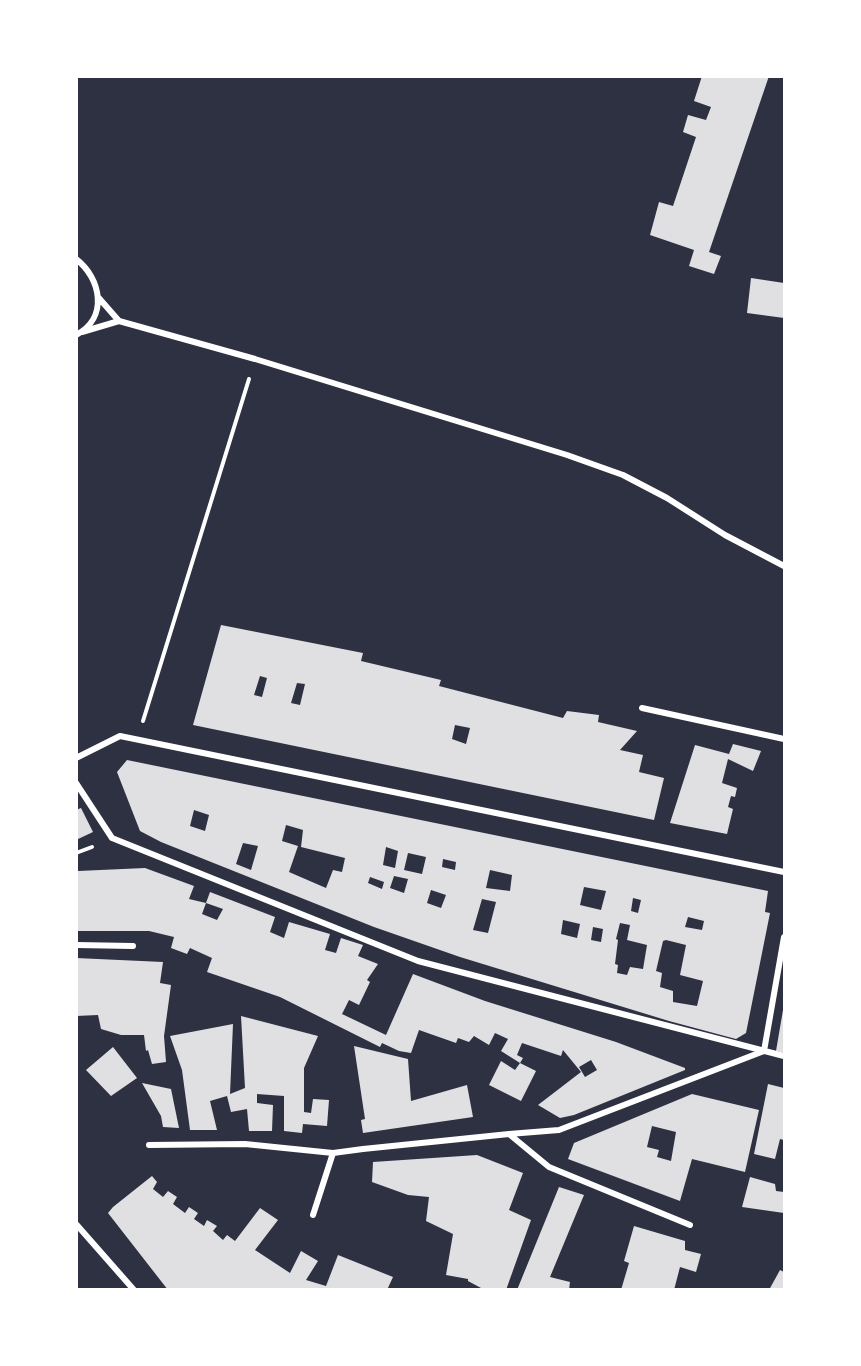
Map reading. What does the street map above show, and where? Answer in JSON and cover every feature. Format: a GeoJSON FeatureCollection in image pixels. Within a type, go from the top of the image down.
{"type":"FeatureCollection","features":[{"type":"Feature","properties":{"kind":"street"},"geometry":{"type":"LineString","coordinates":[[76,259],[87,267],[94,279],[98,297],[92,321],[79,334]]}},
{"type":"Feature","properties":{"kind":"street"},"geometry":{"type":"LineString","coordinates":[[98,297],[119,321],[255,359],[567,455],[623,475],[667,498],[725,535],[784,566]]}},
{"type":"Feature","properties":{"kind":"street"},"geometry":{"type":"LineString","coordinates":[[79,334],[119,321]]}},
{"type":"Feature","properties":{"kind":"street"},"geometry":{"type":"LineString","coordinates":[[642,708],[784,739]]}},
{"type":"Feature","properties":{"kind":"street"},"geometry":{"type":"LineString","coordinates":[[76,758],[120,736],[784,872]]}},
{"type":"Feature","properties":{"kind":"street"},"geometry":{"type":"LineString","coordinates":[[76,783],[112,838],[417,961],[784,1056]]}},
{"type":"Feature","properties":{"kind":"street"},"geometry":{"type":"LineString","coordinates":[[764,1051],[784,937]]}},
{"type":"Feature","properties":{"kind":"street"},"geometry":{"type":"LineString","coordinates":[[76,945],[133,946]]}},
{"type":"Feature","properties":{"kind":"street"},"geometry":{"type":"LineString","coordinates":[[148,1145],[245,1144],[333,1153],[560,1130],[764,1051]]}},
{"type":"Feature","properties":{"kind":"street"},"geometry":{"type":"LineString","coordinates":[[509,1134],[549,1167],[690,1225]]}},
{"type":"Feature","properties":{"kind":"street"},"geometry":{"type":"LineString","coordinates":[[313,1215],[333,1153]]}},
{"type":"Feature","properties":{"kind":"street"},"geometry":{"type":"LineString","coordinates":[[76,1224],[134,1290]]}},
{"type":"Feature","properties":{"kind":"path"},"geometry":{"type":"LineString","coordinates":[[137,739],[255,359]]}},
{"type":"Feature","properties":{"kind":"building"},"geometry":{"type":"Polygon","coordinates":[[[702,76],[769,76],[709,252],[721,256],[714,274],[689,266],[694,250],[650,235],[659,202],[673,206],[696,137],[683,132],[688,115],[706,120],[711,107],[694,101],[702,76]]]}},
{"type":"Feature","properties":{"kind":"building"},"geometry":{"type":"Polygon","coordinates":[[[751,278],[784,283],[784,318],[747,313],[751,278]]]}},
{"type":"Feature","properties":{"kind":"building"},"geometry":{"type":"Polygon","coordinates":[[[221,625],[363,653],[361,661],[441,680],[439,686],[563,718],[567,711],[599,715],[598,722],[637,731],[620,750],[643,755],[639,772],[664,778],[654,820],[193,725],[221,625]],[[260,676],[254,695],[262,697],[267,678],[260,676]],[[297,683],[291,703],[300,705],[305,684],[297,683]],[[455,725],[452,739],[466,744],[470,728],[455,725]]]}},
{"type":"Feature","properties":{"kind":"building"},"geometry":{"type":"Polygon","coordinates":[[[733,744],[761,751],[753,771],[728,759],[722,783],[737,788],[735,797],[731,796],[728,807],[733,809],[727,834],[670,823],[695,745],[729,754],[733,744]]]}},
{"type":"Feature","properties":{"kind":"building"},"geometry":{"type":"Polygon","coordinates":[[[127,760],[768,891],[765,912],[770,913],[746,1033],[736,1039],[669,1021],[460,957],[374,927],[161,842],[140,831],[117,772],[127,760]],[[194,810],[190,826],[205,831],[209,815],[194,810]],[[286,825],[282,841],[298,846],[289,872],[326,888],[333,870],[342,872],[345,858],[301,847],[303,830],[286,825]],[[243,843],[236,864],[251,870],[258,846],[243,843]],[[386,847],[383,865],[395,868],[398,851],[386,847]],[[408,853],[404,870],[422,874],[426,857],[408,853]],[[443,859],[442,867],[455,870],[456,862],[443,859]],[[490,870],[486,888],[510,891],[512,875],[490,870]],[[394,876],[390,888],[404,893],[408,879],[394,876]],[[370,877],[368,883],[382,889],[384,882],[370,877]],[[584,887],[580,905],[601,910],[606,891],[584,887]],[[431,890],[427,903],[441,908],[446,895],[431,890]],[[633,898],[631,911],[638,913],[641,900],[633,898]],[[482,899],[473,930],[488,933],[496,902],[482,899]],[[688,917],[685,927],[702,930],[704,921],[688,917]],[[563,920],[561,934],[577,938],[580,924],[563,920]],[[620,923],[616,939],[618,940],[615,964],[618,965],[617,973],[627,975],[630,967],[643,969],[647,945],[627,940],[630,925],[620,923]],[[593,927],[591,940],[601,942],[603,929],[593,927]],[[663,941],[656,971],[662,973],[660,987],[673,991],[673,1002],[697,1006],[703,981],[680,975],[686,945],[663,941]]]}},
{"type":"Feature","properties":{"kind":"building"},"geometry":{"type":"Polygon","coordinates":[[[81,808],[93,832],[76,840],[76,810],[81,808]]]}},
{"type":"Feature","properties":{"kind":"building"},"geometry":{"type":"Polygon","coordinates":[[[145,868],[194,886],[189,899],[206,903],[210,892],[275,917],[270,932],[284,938],[289,922],[330,934],[325,950],[336,953],[341,938],[363,945],[358,956],[378,964],[367,980],[370,982],[359,1005],[349,1000],[342,1014],[386,1035],[413,974],[485,1001],[616,1042],[685,1068],[685,1070],[574,1115],[560,1118],[538,1105],[581,1072],[563,1050],[561,1056],[522,1043],[517,1055],[523,1058],[520,1063],[501,1051],[508,1039],[495,1033],[489,1045],[474,1036],[469,1042],[458,1038],[456,1043],[419,1030],[411,1053],[399,1051],[382,1043],[380,1047],[280,997],[207,972],[212,958],[190,948],[187,954],[171,948],[174,937],[149,931],[76,931],[78,871],[145,868]],[[206,903],[202,914],[217,920],[223,909],[206,903]],[[591,1060],[579,1067],[585,1077],[597,1070],[591,1060]]]}},
{"type":"Feature","properties":{"kind":"building"},"geometry":{"type":"Polygon","coordinates":[[[76,958],[163,962],[160,983],[171,985],[164,1036],[166,1062],[152,1064],[148,1050],[146,1051],[144,1035],[121,1035],[101,1029],[98,1015],[76,1016],[76,958]]]}},
{"type":"Feature","properties":{"kind":"building"},"geometry":{"type":"Polygon","coordinates":[[[784,1011],[784,1053],[776,1051],[784,1011]]]}},
{"type":"Feature","properties":{"kind":"building"},"geometry":{"type":"Polygon","coordinates":[[[241,1016],[318,1036],[304,1068],[304,1112],[311,1113],[313,1099],[329,1100],[327,1126],[303,1124],[302,1133],[284,1131],[284,1096],[257,1094],[257,1103],[273,1105],[272,1131],[249,1131],[247,1109],[231,1112],[227,1096],[210,1101],[217,1130],[190,1130],[182,1070],[170,1036],[233,1024],[230,1094],[245,1088],[241,1016]]]}},
{"type":"Feature","properties":{"kind":"building"},"geometry":{"type":"Polygon","coordinates":[[[354,1046],[408,1059],[411,1101],[467,1085],[473,1117],[363,1133],[361,1120],[365,1119],[354,1046]]]}},
{"type":"Feature","properties":{"kind":"building"},"geometry":{"type":"Polygon","coordinates":[[[113,1047],[137,1078],[111,1096],[86,1070],[113,1047]]]}},
{"type":"Feature","properties":{"kind":"building"},"geometry":{"type":"Polygon","coordinates":[[[501,1061],[515,1070],[520,1063],[536,1071],[521,1101],[489,1085],[501,1061]]]}},
{"type":"Feature","properties":{"kind":"building"},"geometry":{"type":"Polygon","coordinates":[[[142,1083],[171,1089],[179,1128],[163,1127],[161,1116],[142,1083]]]}},
{"type":"Feature","properties":{"kind":"building"},"geometry":{"type":"Polygon","coordinates":[[[768,1084],[784,1088],[784,1140],[780,1139],[775,1159],[754,1154],[768,1084]]]}},
{"type":"Feature","properties":{"kind":"building"},"geometry":{"type":"Polygon","coordinates":[[[692,1094],[759,1110],[745,1172],[692,1159],[680,1201],[568,1159],[574,1143],[692,1094]],[[652,1126],[647,1147],[659,1150],[657,1157],[671,1161],[676,1132],[652,1126]]]}},
{"type":"Feature","properties":{"kind":"building"},"geometry":{"type":"Polygon","coordinates":[[[477,1155],[523,1173],[509,1210],[531,1220],[506,1290],[481,1290],[468,1279],[446,1275],[453,1234],[426,1221],[429,1197],[408,1195],[372,1182],[373,1162],[477,1155]]]}},
{"type":"Feature","properties":{"kind":"building"},"geometry":{"type":"Polygon","coordinates":[[[152,1176],[157,1182],[153,1189],[163,1197],[168,1191],[177,1197],[173,1204],[185,1213],[189,1207],[198,1213],[194,1219],[204,1226],[207,1220],[217,1226],[213,1231],[223,1240],[227,1235],[235,1241],[260,1208],[278,1220],[255,1250],[290,1273],[301,1251],[318,1261],[306,1280],[326,1286],[338,1255],[393,1277],[387,1290],[168,1290],[108,1213],[152,1176]]]}},
{"type":"Feature","properties":{"kind":"building"},"geometry":{"type":"Polygon","coordinates":[[[750,1177],[775,1184],[776,1191],[784,1192],[784,1213],[742,1207],[750,1177]]]}},
{"type":"Feature","properties":{"kind":"building"},"geometry":{"type":"Polygon","coordinates":[[[559,1187],[584,1195],[550,1277],[570,1282],[569,1290],[517,1290],[559,1187]]]}},
{"type":"Feature","properties":{"kind":"building"},"geometry":{"type":"Polygon","coordinates":[[[634,1226],[685,1241],[685,1250],[701,1254],[696,1272],[680,1267],[674,1290],[621,1290],[629,1263],[624,1261],[634,1226]]]}},
{"type":"Feature","properties":{"kind":"building"},"geometry":{"type":"Polygon","coordinates":[[[780,1270],[784,1272],[784,1290],[769,1290],[780,1270]]]}}]}
